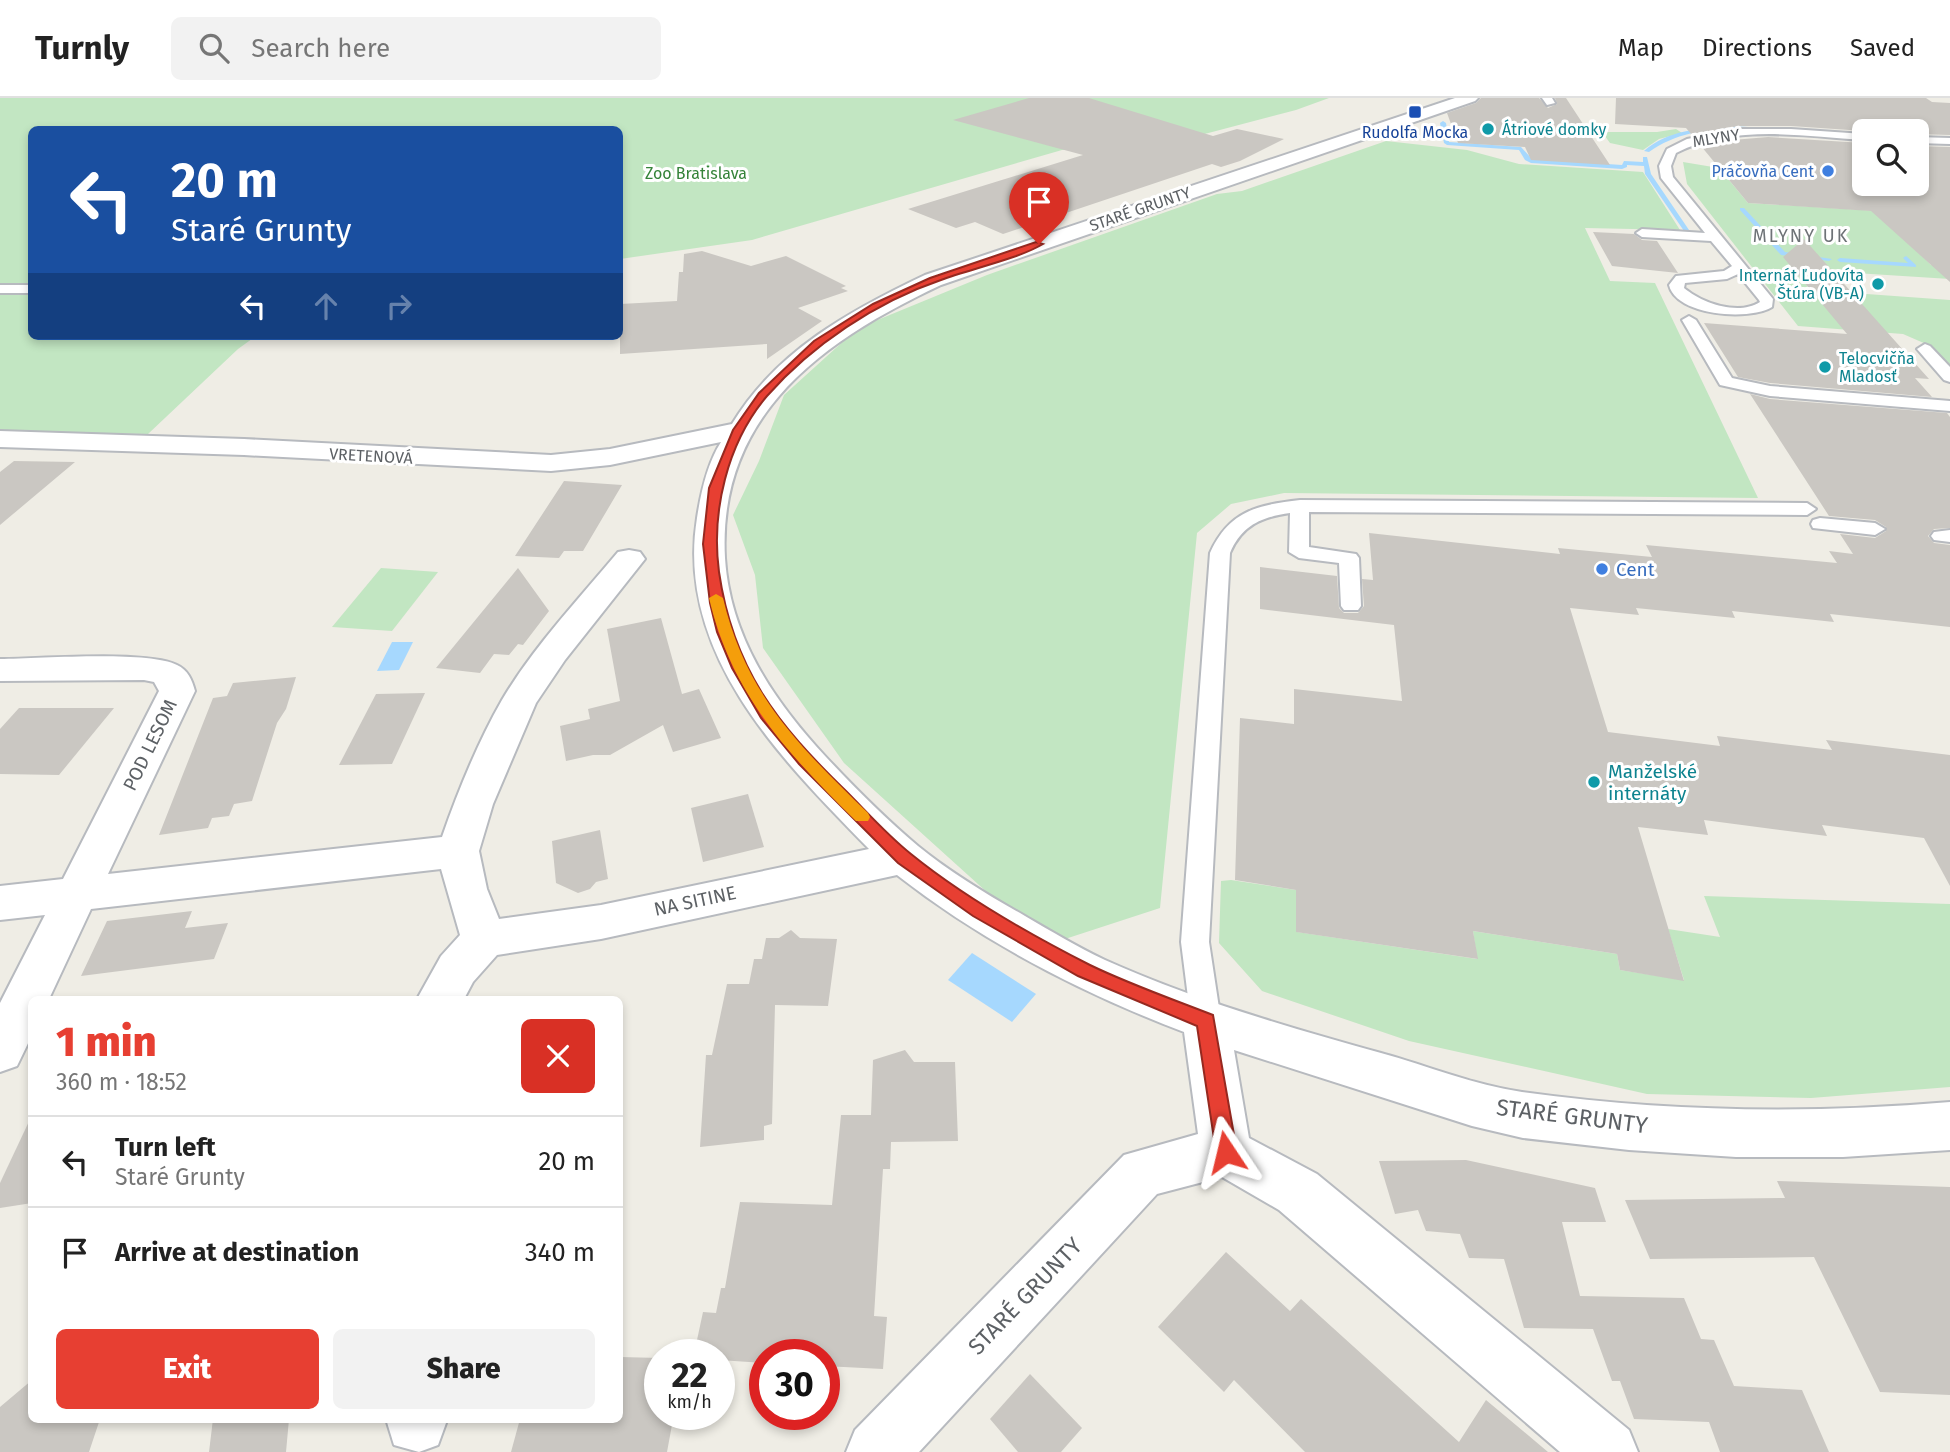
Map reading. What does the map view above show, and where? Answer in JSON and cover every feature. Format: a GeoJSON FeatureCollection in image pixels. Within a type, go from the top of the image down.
{"type":"FeatureCollection","features":[{"type":"Feature","properties":{"kind":"street","name":"STARÉ GRUNTY"},"geometry":{"type":"LineString","coordinates":[[1470,98],[968,267],[904,292],[858,316],[817,343],[763,395],[739,430],[715,488],[710,525],[712,576],[724,632],[739,668],[767,714],[804,760],[904,858],[980,911],[1085,971],[1206,1021],[1518,1114],[1712,1133],[1900,1131],[1950,1126]]}},
{"type":"Feature","properties":{"kind":"street","name":"VRETENOVÁ"},"geometry":{"type":"LineString","coordinates":[[0,439],[244,447],[551,463],[610,457],[739,430]]}},
{"type":"Feature","properties":{"kind":"street"},"geometry":{"type":"LineString","coordinates":[[441,996],[457,969],[484,939],[467,889],[458,851],[473,804],[519,702],[553,652],[629,559]]}},
{"type":"Feature","properties":{"kind":"street","name":"POD LESOM"},"geometry":{"type":"LineString","coordinates":[[0,670],[144,669],[165,673],[174,680],[177,691],[79,894]]}},
{"type":"Feature","properties":{"kind":"street"},"geometry":{"type":"LineString","coordinates":[[0,903],[458,851]]}},
{"type":"Feature","properties":{"kind":"street","name":"NA SITINE"},"geometry":{"type":"LineString","coordinates":[[484,939],[601,922],[904,858]]}},
{"type":"Feature","properties":{"kind":"street"},"geometry":{"type":"LineString","coordinates":[[0,1051],[79,894]]}},
{"type":"Feature","properties":{"kind":"street"},"geometry":{"type":"LineString","coordinates":[[1206,1021],[1226,1152],[1298,1192],[1607,1452]]}},
{"type":"Feature","properties":{"kind":"street","name":"STARÉ GRUNTY"},"geometry":{"type":"LineString","coordinates":[[877,1452],[1142,1173],[1226,1152]]}},
{"type":"Feature","properties":{"kind":"lane","name":"MLYNY"},"geometry":{"type":"LineString","coordinates":[[1740,267],[1727,275],[1681,279],[1676,285],[1677,290],[1684,297],[1711,307],[1745,312],[1764,307],[1766,299],[1717,237],[1667,178],[1665,166],[1671,151],[1690,141],[1744,133],[1852,137]]}},
{"type":"Feature","properties":{"kind":"lane"},"geometry":{"type":"LineString","coordinates":[[1929,140],[1950,141]]}},
{"type":"Feature","properties":{"kind":"lane"},"geometry":{"type":"LineString","coordinates":[[1643,233],[1717,237]]}},
{"type":"Feature","properties":{"kind":"lane"},"geometry":{"type":"LineString","coordinates":[[0,289],[28,289]]}},
{"type":"Feature","properties":{"kind":"lane"},"geometry":{"type":"LineString","coordinates":[[1689,320],[1726,382],[1770,391],[1950,406]]}},
{"type":"Feature","properties":{"kind":"lane"},"geometry":{"type":"LineString","coordinates":[[1924,349],[1950,377]]}},
{"type":"Feature","properties":{"kind":"lane"},"geometry":{"type":"LineString","coordinates":[[1300,506],[1299,552],[1349,558],[1351,606]]}},
{"type":"Feature","properties":{"kind":"lane"},"geometry":{"type":"LineString","coordinates":[[1206,1021],[1195,942],[1220,552],[1226,535],[1237,524],[1270,509],[1300,506],[1813,517],[1875,529]]}},
{"type":"Feature","properties":{"kind":"green space","name":"Zoo Bratislava"},"geometry":{"type":"Polygon","coordinates":[[[0,98],[1329,98],[1296,110],[1197,136],[1062,150],[752,240],[623,259],[623,126],[28,126],[28,340],[250,340],[148,434],[0,432],[0,98]]]}},
{"type":"Feature","properties":{"kind":"green space"},"geometry":{"type":"Polygon","coordinates":[[[1676,129],[1682,133],[1659,139],[1643,150],[1610,143],[1602,132],[1657,132],[1676,129]]]}},
{"type":"Feature","properties":{"kind":"green space"},"geometry":{"type":"Polygon","coordinates":[[[1386,141],[1467,150],[1519,164],[1643,172],[1680,230],[1585,228],[1610,281],[1655,283],[1758,498],[1284,493],[1231,504],[1197,533],[1160,908],[1065,939],[1000,904],[844,763],[763,648],[755,575],[733,515],[759,461],[784,395],[858,328],[987,275],[1217,194],[1242,191],[1386,141]]]}},
{"type":"Feature","properties":{"kind":"green space"},"geometry":{"type":"Polygon","coordinates":[[[1683,162],[1719,168],[1748,203],[1878,211],[1931,265],[1949,267],[1950,279],[1792,269],[1811,290],[1950,300],[1950,369],[1926,344],[1903,334],[1798,326],[1687,184],[1683,162]]]}},
{"type":"Feature","properties":{"kind":"green space"},"geometry":{"type":"Polygon","coordinates":[[[381,568],[438,572],[392,631],[332,627],[381,568]]]}},
{"type":"Feature","properties":{"kind":"green space"},"geometry":{"type":"Polygon","coordinates":[[[1231,880],[1296,890],[1297,932],[1477,959],[1473,931],[1617,954],[1620,970],[1684,980],[1668,929],[1720,937],[1704,896],[1950,904],[1950,1087],[1811,1098],[1647,1094],[1409,1041],[1262,991],[1219,943],[1221,881],[1231,880]]]}},
{"type":"Feature","properties":{"kind":"water"},"geometry":{"type":"Polygon","coordinates":[[[392,642],[413,642],[399,670],[377,671],[392,642]]]}},
{"type":"Feature","properties":{"kind":"water"},"geometry":{"type":"Polygon","coordinates":[[[972,953],[1036,994],[1012,1022],[948,980],[972,953]]]}},
{"type":"Feature","properties":{"kind":"building"},"geometry":{"type":"Polygon","coordinates":[[[1029,98],[1089,98],[1213,136],[1237,129],[1284,139],[1240,161],[1221,167],[1212,164],[1003,234],[975,222],[956,228],[908,209],[1083,155],[953,120],[1029,98]]]}},
{"type":"Feature","properties":{"kind":"building","name":"Átriové domky"},"geometry":{"type":"Polygon","coordinates":[[[1481,98],[1539,98],[1548,108],[1557,104],[1555,98],[1566,98],[1610,165],[1531,160],[1525,147],[1458,143],[1447,113],[1476,103],[1481,98]]]}},
{"type":"Feature","properties":{"kind":"building"},"geometry":{"type":"Polygon","coordinates":[[[1616,98],[1926,98],[1932,102],[1950,103],[1950,135],[1929,134],[1929,119],[1852,119],[1852,130],[1739,126],[1692,135],[1686,128],[1615,124],[1616,98]]]}},
{"type":"Feature","properties":{"kind":"building"},"geometry":{"type":"Polygon","coordinates":[[[1768,137],[1852,142],[1852,196],[1929,196],[1929,146],[1950,147],[1950,282],[1871,211],[1748,203],[1701,146],[1721,141],[1768,137]]]}},
{"type":"Feature","properties":{"kind":"building"},"geometry":{"type":"Polygon","coordinates":[[[1593,232],[1634,234],[1642,240],[1657,241],[1678,273],[1612,266],[1593,232]]]}},
{"type":"Feature","properties":{"kind":"building","name":"Telocvičňa Mladosť"},"geometry":{"type":"Polygon","coordinates":[[[1804,239],[1929,379],[1915,378],[1932,397],[1770,383],[1738,377],[1704,323],[1847,334],[1783,257],[1804,239]]]}},
{"type":"Feature","properties":{"kind":"building"},"geometry":{"type":"Polygon","coordinates":[[[702,251],[751,266],[786,256],[846,286],[841,288],[848,291],[798,308],[822,321],[767,359],[767,344],[620,354],[620,340],[623,340],[623,304],[677,301],[679,272],[683,272],[684,254],[702,251]]]}},
{"type":"Feature","properties":{"kind":"building","name":"Manželské internáty"},"geometry":{"type":"Polygon","coordinates":[[[1750,394],[1770,399],[1947,413],[1950,417],[1950,528],[1934,529],[1928,536],[1934,543],[1950,545],[1950,627],[1830,614],[1834,622],[1732,611],[1735,618],[1636,608],[1639,615],[1570,608],[1608,732],[1720,746],[1717,736],[1832,750],[1826,740],[1950,755],[1950,886],[1924,838],[1822,825],[1827,836],[1704,820],[1708,835],[1638,827],[1684,981],[1620,970],[1617,954],[1473,931],[1478,959],[1296,932],[1296,890],[1235,880],[1240,718],[1294,724],[1294,689],[1402,701],[1394,625],[1260,609],[1260,567],[1337,576],[1339,608],[1344,613],[1358,613],[1364,606],[1362,579],[1373,580],[1369,533],[1560,554],[1558,548],[1652,557],[1646,545],[1837,563],[1829,551],[1853,554],[1840,534],[1875,538],[1886,531],[1886,527],[1875,520],[1829,516],[1750,394]]]}},
{"type":"Feature","properties":{"kind":"building"},"geometry":{"type":"Polygon","coordinates":[[[14,461],[75,462],[0,525],[0,472],[14,461]]]}},
{"type":"Feature","properties":{"kind":"building"},"geometry":{"type":"Polygon","coordinates":[[[564,481],[622,485],[583,551],[564,551],[559,558],[515,556],[564,481]]]}},
{"type":"Feature","properties":{"kind":"building"},"geometry":{"type":"Polygon","coordinates":[[[518,568],[549,611],[523,645],[518,644],[509,655],[494,654],[480,673],[436,668],[518,568]]]}},
{"type":"Feature","properties":{"kind":"building"},"geometry":{"type":"Polygon","coordinates":[[[661,618],[682,694],[699,689],[721,738],[673,752],[663,725],[610,755],[593,755],[566,761],[560,726],[590,719],[588,709],[620,701],[607,629],[661,618]]]}},
{"type":"Feature","properties":{"kind":"building"},"geometry":{"type":"Polygon","coordinates":[[[296,677],[286,709],[277,723],[252,801],[234,804],[229,816],[212,818],[208,828],[159,835],[213,698],[227,696],[233,683],[296,677]]]}},
{"type":"Feature","properties":{"kind":"building"},"geometry":{"type":"Polygon","coordinates":[[[425,693],[392,764],[339,765],[376,694],[425,693]]]}},
{"type":"Feature","properties":{"kind":"building"},"geometry":{"type":"Polygon","coordinates":[[[19,708],[114,708],[59,775],[0,774],[0,729],[19,708]]]}},
{"type":"Feature","properties":{"kind":"building"},"geometry":{"type":"Polygon","coordinates":[[[748,794],[764,847],[703,862],[691,808],[748,794]]]}},
{"type":"Feature","properties":{"kind":"building"},"geometry":{"type":"Polygon","coordinates":[[[600,830],[608,879],[596,882],[590,889],[578,893],[556,883],[552,841],[600,830]]]}},
{"type":"Feature","properties":{"kind":"building"},"geometry":{"type":"Polygon","coordinates":[[[192,911],[185,928],[228,923],[214,959],[81,976],[107,921],[192,911]]]}},
{"type":"Feature","properties":{"kind":"building"},"geometry":{"type":"Polygon","coordinates":[[[791,930],[800,938],[837,939],[828,1006],[775,1005],[772,1124],[764,1126],[764,1140],[700,1147],[706,1055],[712,1055],[727,984],[749,984],[754,959],[762,959],[766,938],[779,938],[791,930]]]}},
{"type":"Feature","properties":{"kind":"building"},"geometry":{"type":"Polygon","coordinates":[[[905,1050],[914,1062],[955,1062],[958,1141],[891,1142],[890,1169],[883,1169],[874,1316],[887,1317],[883,1369],[840,1367],[840,1339],[749,1339],[749,1362],[735,1361],[735,1339],[697,1339],[703,1312],[716,1313],[721,1288],[725,1288],[740,1202],[832,1205],[841,1115],[871,1115],[873,1060],[905,1050]]]}},
{"type":"Feature","properties":{"kind":"building"},"geometry":{"type":"Polygon","coordinates":[[[28,1124],[28,1204],[0,1208],[0,1183],[28,1124]]]}},
{"type":"Feature","properties":{"kind":"building"},"geometry":{"type":"Polygon","coordinates":[[[1466,1160],[1595,1188],[1606,1222],[1562,1222],[1580,1296],[1684,1298],[1701,1339],[1714,1340],[1734,1386],[1802,1390],[1829,1452],[1720,1452],[1709,1422],[1634,1419],[1620,1381],[1612,1381],[1593,1329],[1524,1328],[1504,1259],[1469,1258],[1460,1234],[1426,1231],[1418,1210],[1395,1214],[1379,1161],[1466,1160]]]}},
{"type":"Feature","properties":{"kind":"building"},"geometry":{"type":"Polygon","coordinates":[[[1777,1181],[1950,1187],[1950,1395],[1880,1392],[1814,1257],[1650,1259],[1625,1200],[1785,1198],[1777,1181]]]}},
{"type":"Feature","properties":{"kind":"building"},"geometry":{"type":"Polygon","coordinates":[[[1226,1252],[1290,1311],[1301,1299],[1459,1442],[1486,1400],[1548,1452],[1305,1452],[1234,1380],[1224,1392],[1158,1327],[1226,1252]]]}},
{"type":"Feature","properties":{"kind":"building"},"geometry":{"type":"Polygon","coordinates":[[[623,1357],[644,1358],[644,1430],[671,1430],[667,1452],[511,1452],[519,1423],[623,1423],[623,1357]]]}},
{"type":"Feature","properties":{"kind":"building"},"geometry":{"type":"Polygon","coordinates":[[[1030,1374],[1082,1428],[1061,1452],[1018,1452],[990,1419],[1030,1374]]]}},
{"type":"Feature","properties":{"kind":"building"},"geometry":{"type":"Polygon","coordinates":[[[28,1383],[28,1423],[99,1423],[89,1452],[0,1452],[0,1407],[28,1383]]]}},
{"type":"Feature","properties":{"kind":"building"},"geometry":{"type":"Polygon","coordinates":[[[213,1423],[289,1423],[286,1452],[209,1452],[213,1423]]]}},
{"type":"Feature","properties":{"kind":"waterway"},"geometry":{"type":"LineString","coordinates":[[1443,123],[1447,143],[1521,149],[1531,161],[1622,167],[1625,166],[1624,163],[1645,164]]}},
{"type":"Feature","properties":{"kind":"waterway"},"geometry":{"type":"LineString","coordinates":[[1647,151],[1659,142],[1692,131],[1730,128],[1782,129]]}},
{"type":"Feature","properties":{"kind":"waterway"},"geometry":{"type":"LineString","coordinates":[[1645,158],[1648,174],[1686,230]]}},
{"type":"Feature","properties":{"kind":"waterway"},"geometry":{"type":"LineString","coordinates":[[1742,209],[1783,254],[1829,259]]}},
{"type":"Feature","properties":{"kind":"waterway"},"geometry":{"type":"LineString","coordinates":[[1840,260],[1914,266],[1906,258]]}},
{"type":"Feature","properties":{"kind":"slow traffic"},"geometry":{"type":"LineString","coordinates":[[716,598],[724,632],[739,668],[767,714],[804,760],[862,817]]}},
{"type":"Feature","properties":{"kind":"place","name":"Rudolfa Mocka"},"geometry":{"type":"Point","coordinates":[1415,112]}},
{"type":"Feature","properties":{"kind":"place","name":"Átriové domky"},"geometry":{"type":"Point","coordinates":[1488,129]}},
{"type":"Feature","properties":{"kind":"place","name":"Práčovňa Cent"},"geometry":{"type":"Point","coordinates":[1828,171]}},
{"type":"Feature","properties":{"kind":"place","name":"Internát Ľudovíta Štúra (VB-A)"},"geometry":{"type":"Point","coordinates":[1878,284]}},
{"type":"Feature","properties":{"kind":"place","name":"Telocvičňa Mladosť"},"geometry":{"type":"Point","coordinates":[1825,367]}},
{"type":"Feature","properties":{"kind":"place","name":"Cent"},"geometry":{"type":"Point","coordinates":[1602,569]}},
{"type":"Feature","properties":{"kind":"place","name":"Manželské internáty"},"geometry":{"type":"Point","coordinates":[1594,782]}},
{"type":"Feature","properties":{"kind":"district","name":"MLYNY UK"},"geometry":{"type":"Point","coordinates":[1801,236]}},
{"type":"Feature","properties":{"kind":"route"},"geometry":{"type":"LineString","coordinates":[[1039,244],[933,279],[876,306],[817,343],[763,395],[739,430],[715,488],[709,544],[717,603],[724,632],[739,668],[767,714],[804,760],[904,858],[980,911],[1085,971],[1206,1021],[1226,1152]]}}]}
